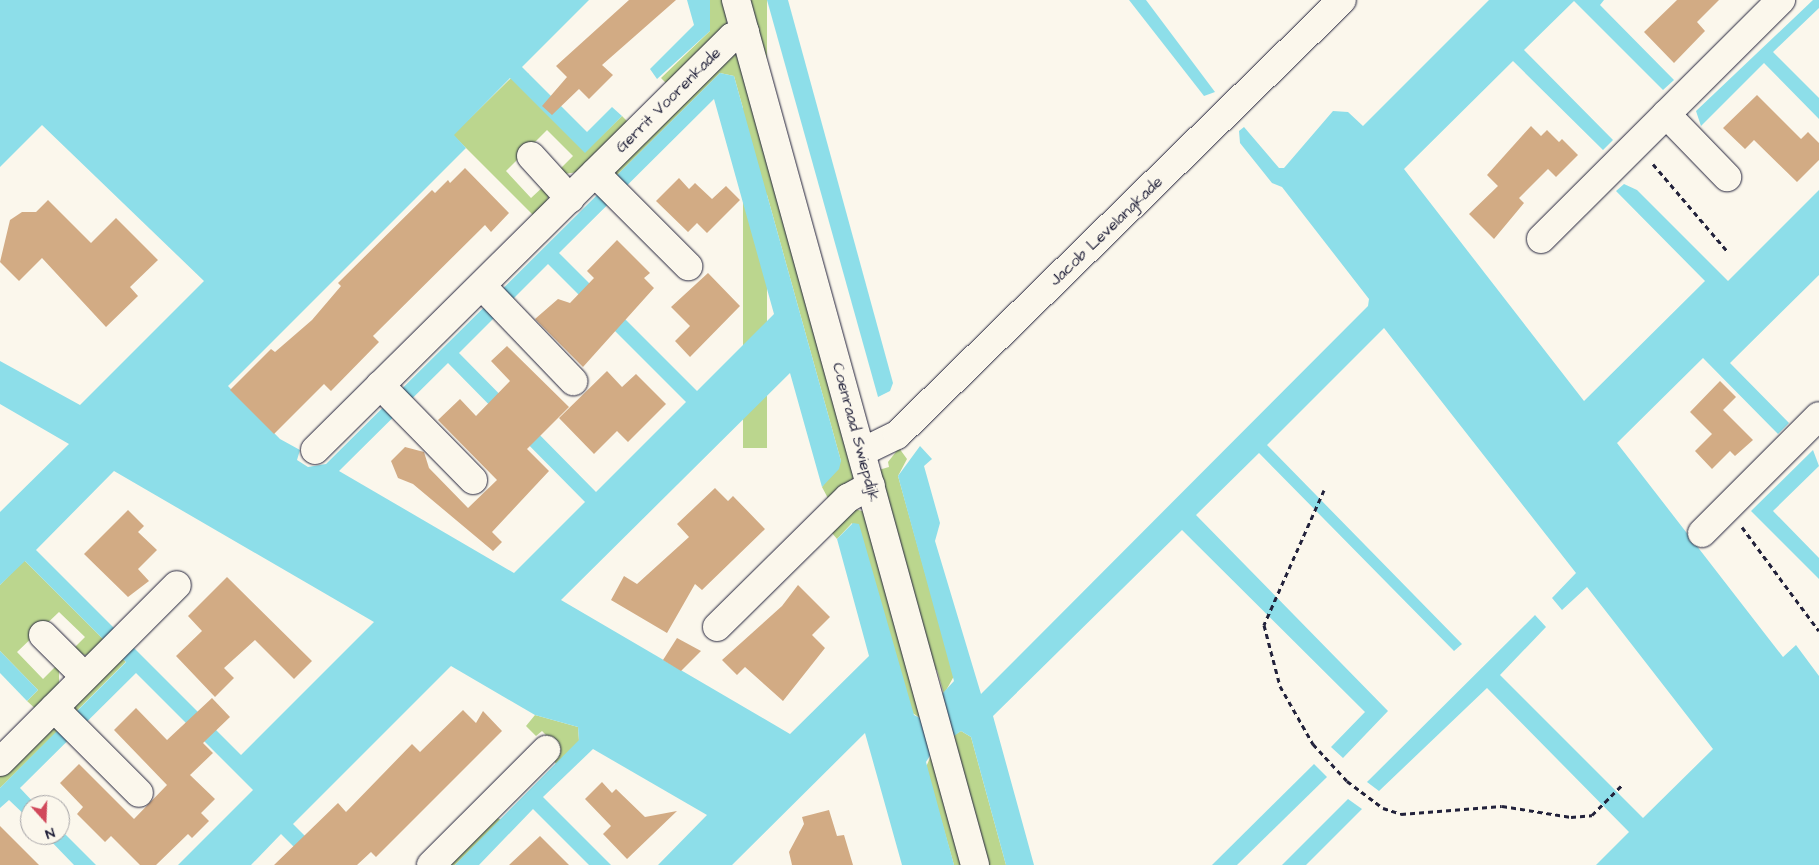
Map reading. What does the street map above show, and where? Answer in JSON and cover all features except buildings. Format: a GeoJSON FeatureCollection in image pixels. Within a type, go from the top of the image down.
{"type":"FeatureCollection","features":[{"type":"Feature","properties":{"kind":"street","name":"Coenraad Swiepdijk"},"geometry":{"type":"LineString","coordinates":[[736,0],[975,865]]}},
{"type":"Feature","properties":{"kind":"street","name":"Jacob Levelangkade"},"geometry":{"type":"LineString","coordinates":[[862,452],[897,435],[1342,0]]}},
{"type":"Feature","properties":{"kind":"street"},"geometry":{"type":"LineString","coordinates":[[1541,239],[1781,0]]}},
{"type":"Feature","properties":{"kind":"street","name":"Gerrit Voorenkade"},"geometry":{"type":"LineString","coordinates":[[315,450],[384,389],[485,289],[570,199],[598,176],[732,37],[745,32]]}},
{"type":"Feature","properties":{"kind":"street"},"geometry":{"type":"LineString","coordinates":[[1666,114],[1727,178]]}},
{"type":"Feature","properties":{"kind":"street"},"geometry":{"type":"LineString","coordinates":[[531,156],[570,199]]}},
{"type":"Feature","properties":{"kind":"street"},"geometry":{"type":"LineString","coordinates":[[598,176],[688,266]]}},
{"type":"Feature","properties":{"kind":"street"},"geometry":{"type":"LineString","coordinates":[[485,289],[573,382]]}},
{"type":"Feature","properties":{"kind":"street"},"geometry":{"type":"LineString","coordinates":[[384,389],[473,480]]}},
{"type":"Feature","properties":{"kind":"street"},"geometry":{"type":"LineString","coordinates":[[1702,533],[1819,416]]}},
{"type":"Feature","properties":{"kind":"street"},"geometry":{"type":"LineString","coordinates":[[717,628],[848,498],[871,485]]}},
{"type":"Feature","properties":{"kind":"street"},"geometry":{"type":"LineString","coordinates":[[0,762],[58,712],[86,677],[177,585]]}},
{"type":"Feature","properties":{"kind":"street"},"geometry":{"type":"LineString","coordinates":[[42,635],[86,677]]}},
{"type":"Feature","properties":{"kind":"street"},"geometry":{"type":"LineString","coordinates":[[58,712],[138,793]]}},
{"type":"Feature","properties":{"kind":"street"},"geometry":{"type":"LineString","coordinates":[[431,865],[546,750]]}},
{"type":"Feature","properties":{"kind":"path"},"geometry":{"type":"LineString","coordinates":[[1636,144],[1727,251]]}},
{"type":"Feature","properties":{"kind":"path"},"geometry":{"type":"LineString","coordinates":[[1324,490],[1264,625],[1280,686],[1313,744],[1347,781],[1382,808],[1423,814],[1518,806],[1571,817],[1596,811],[1623,784]]}},
{"type":"Feature","properties":{"kind":"path"},"geometry":{"type":"LineString","coordinates":[[1728,507],[1819,631]]}},
{"type":"Feature","properties":{"kind":"green space"},"geometry":{"type":"Polygon","coordinates":[[[710,0],[726,0],[727,28],[670,87],[661,78],[710,31],[710,0]]]}},
{"type":"Feature","properties":{"kind":"green space"},"geometry":{"type":"Polygon","coordinates":[[[743,0],[767,0],[767,448],[743,448],[743,0]]]}},
{"type":"Feature","properties":{"kind":"green space"},"geometry":{"type":"Polygon","coordinates":[[[736,51],[858,468],[853,482],[831,504],[822,487],[841,461],[734,76],[720,73],[612,180],[607,170],[736,51]]]}},
{"type":"Feature","properties":{"kind":"green space"},"geometry":{"type":"Polygon","coordinates":[[[511,78],[585,152],[622,116],[631,125],[585,171],[564,174],[560,169],[573,156],[547,130],[506,171],[531,198],[545,185],[549,188],[546,213],[534,216],[453,135],[511,78]]]}},
{"type":"Feature","properties":{"kind":"green space"},"geometry":{"type":"Polygon","coordinates":[[[899,448],[907,459],[898,476],[954,676],[944,694],[937,670],[930,671],[875,471],[889,467],[888,462],[899,448]]]}},
{"type":"Feature","properties":{"kind":"green space"},"geometry":{"type":"Polygon","coordinates":[[[855,509],[865,512],[920,718],[911,712],[852,523],[837,539],[827,527],[855,509]]]}},
{"type":"Feature","properties":{"kind":"green space"},"geometry":{"type":"Polygon","coordinates":[[[24,560],[109,645],[98,656],[75,654],[72,650],[85,637],[59,612],[17,652],[43,679],[56,666],[59,670],[59,694],[40,713],[27,701],[38,690],[0,651],[0,585],[24,560]]]}},
{"type":"Feature","properties":{"kind":"green space"},"geometry":{"type":"Polygon","coordinates":[[[118,654],[126,662],[75,713],[67,705],[118,654]]]}},
{"type":"Feature","properties":{"kind":"green space"},"geometry":{"type":"Polygon","coordinates":[[[535,715],[578,727],[579,741],[556,764],[542,740],[546,735],[542,731],[536,736],[526,726],[535,715]]]}},
{"type":"Feature","properties":{"kind":"green space"},"geometry":{"type":"Polygon","coordinates":[[[54,719],[63,726],[0,788],[0,773],[54,719]]]}},
{"type":"Feature","properties":{"kind":"green space"},"geometry":{"type":"Polygon","coordinates":[[[961,731],[971,737],[1006,865],[985,865],[949,738],[961,731]]]}},
{"type":"Feature","properties":{"kind":"green space"},"geometry":{"type":"Polygon","coordinates":[[[933,751],[969,865],[954,865],[926,767],[933,751]]]}},
{"type":"Feature","properties":{"kind":"green space"},"geometry":{"type":"Polygon","coordinates":[[[493,815],[501,820],[455,865],[440,865],[493,815]]]}},
{"type":"Feature","properties":{"kind":"water"},"geometry":{"type":"Polygon","coordinates":[[[0,0],[589,0],[522,67],[587,132],[612,107],[622,116],[585,153],[510,78],[454,135],[466,148],[228,386],[280,439],[300,450],[297,460],[308,467],[326,464],[720,73],[734,76],[841,461],[839,469],[822,487],[790,373],[561,600],[790,734],[869,656],[837,539],[853,523],[859,524],[914,715],[920,718],[954,681],[898,476],[920,446],[932,459],[924,466],[940,523],[935,541],[981,694],[1368,306],[1369,299],[1282,187],[1272,183],[1240,143],[1239,131],[1244,127],[1279,168],[1284,168],[1333,111],[1348,112],[1363,126],[1489,0],[1604,0],[1600,5],[1674,80],[1663,90],[1574,1],[1524,50],[1613,140],[1603,150],[1513,61],[1404,169],[1584,401],[1705,281],[1616,191],[1624,184],[1637,190],[1728,281],[1819,190],[1819,275],[1730,363],[1789,423],[1778,434],[1703,358],[1617,443],[1783,657],[1796,645],[1819,676],[1819,865],[1596,865],[1629,832],[1487,688],[1379,791],[1367,782],[1535,615],[1546,627],[1500,675],[1643,818],[1713,749],[1587,587],[1562,610],[1552,598],[1576,573],[1384,328],[1267,445],[1462,644],[1454,651],[1259,453],[1196,515],[1388,711],[1343,758],[1331,747],[1365,712],[1182,530],[993,716],[1034,865],[1006,865],[971,737],[961,731],[933,751],[926,762],[954,865],[902,865],[865,733],[732,865],[658,865],[707,815],[593,749],[543,797],[611,865],[589,865],[533,809],[479,865],[455,865],[579,740],[578,727],[535,715],[451,666],[293,824],[334,865],[312,865],[281,834],[251,865],[178,865],[253,790],[136,673],[20,788],[27,795],[20,795],[20,810],[9,800],[0,808],[0,788],[126,662],[25,561],[0,585],[0,512],[69,444],[0,404],[0,361],[80,405],[204,281],[42,125],[0,167],[0,0]],[[714,99],[559,253],[697,391],[774,314],[714,99]],[[548,264],[459,353],[596,492],[686,402],[548,264]],[[448,363],[339,471],[514,573],[585,502],[448,363]],[[114,471],[36,550],[241,755],[374,622],[114,471]]]}},
{"type":"Feature","properties":{"kind":"water"},"geometry":{"type":"Polygon","coordinates":[[[687,0],[710,0],[710,31],[657,79],[650,69],[694,25],[687,0]]]}},
{"type":"Feature","properties":{"kind":"water"},"geometry":{"type":"Polygon","coordinates":[[[767,0],[788,0],[893,383],[890,391],[878,397],[767,0]]]}},
{"type":"Feature","properties":{"kind":"water"},"geometry":{"type":"Polygon","coordinates":[[[1129,0],[1146,0],[1215,92],[1204,96],[1129,0]]]}},
{"type":"Feature","properties":{"kind":"water"},"geometry":{"type":"Polygon","coordinates":[[[1813,0],[1819,0],[1819,8],[1773,52],[1819,98],[1819,119],[1764,63],[1701,126],[1696,111],[1813,0]]]}},
{"type":"Feature","properties":{"kind":"water"},"geometry":{"type":"Polygon","coordinates":[[[1813,450],[1819,466],[1773,511],[1819,558],[1819,579],[1751,511],[1813,450]]]}},
{"type":"Feature","properties":{"kind":"water"},"geometry":{"type":"Polygon","coordinates":[[[0,651],[38,690],[27,701],[0,673],[0,651]]]}},
{"type":"Feature","properties":{"kind":"water"},"geometry":{"type":"Polygon","coordinates":[[[1314,764],[1327,777],[1237,865],[1212,865],[1314,764]]]}},
{"type":"Feature","properties":{"kind":"water"},"geometry":{"type":"Polygon","coordinates":[[[1348,799],[1362,809],[1306,865],[1282,865],[1348,799]]]}},
{"type":"Feature","properties":{"kind":"water"},"geometry":{"type":"Polygon","coordinates":[[[70,839],[96,865],[74,865],[55,845],[70,845],[70,839]]]}}]}
